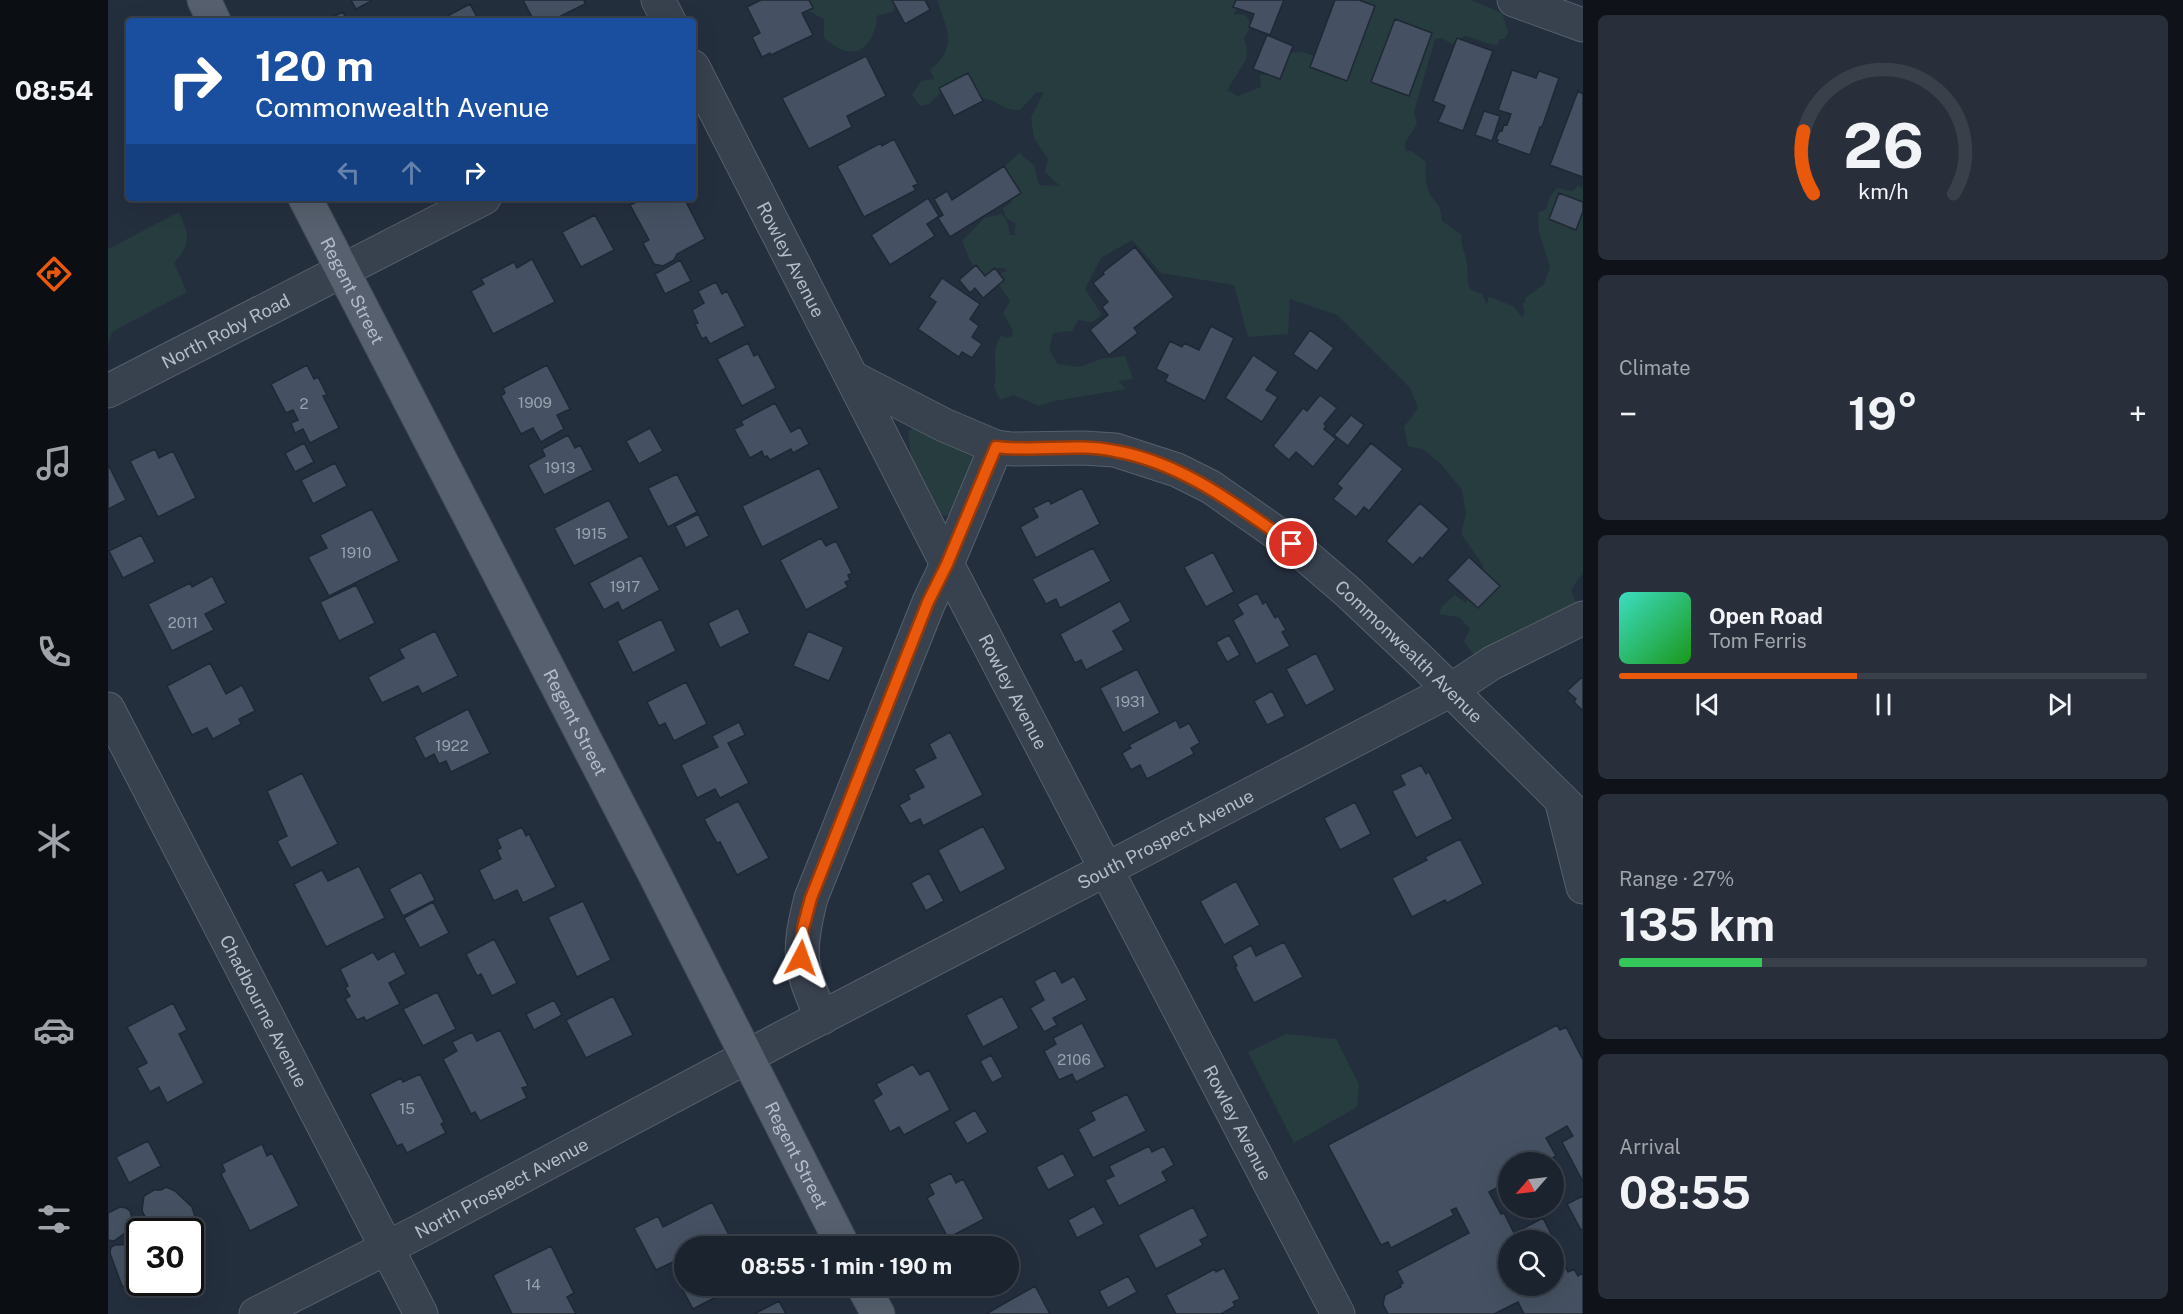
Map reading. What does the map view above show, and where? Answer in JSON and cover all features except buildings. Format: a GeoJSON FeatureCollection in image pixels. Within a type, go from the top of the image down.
{"type":"FeatureCollection","features":[{"type":"Feature","properties":{"kind":"main road"},"geometry":{"type":"LineString","coordinates":[[204,0],[213,18]]}},
{"type":"Feature","properties":{"kind":"main road","name":"Regent Street"},"geometry":{"type":"LineString","coordinates":[[307,201],[838,1236]]}},
{"type":"Feature","properties":{"kind":"main road"},"geometry":{"type":"LineString","coordinates":[[868,1296],[878,1314]]}},
{"type":"Feature","properties":{"kind":"street"},"geometry":{"type":"LineString","coordinates":[[658,0],[667,18]]}},
{"type":"Feature","properties":{"kind":"street"},"geometry":{"type":"LineString","coordinates":[[1514,0],[1583,25]]}},
{"type":"Feature","properties":{"kind":"street","name":"Rowley Avenue"},"geometry":{"type":"LineString","coordinates":[[696,81],[853,378],[947,564],[1338,1314]]}},
{"type":"Feature","properties":{"kind":"street","name":"North Roby Road"},"geometry":{"type":"LineString","coordinates":[[108,391],[478,201]]}},
{"type":"Feature","properties":{"kind":"street","name":"Commonwealth Avenue"},"geometry":{"type":"LineString","coordinates":[[853,378],[944,424],[996,447],[1115,450],[1177,470],[1211,488],[1292,544],[1348,592],[1572,810]]}},
{"type":"Feature","properties":{"kind":"street"},"geometry":{"type":"LineString","coordinates":[[822,1018],[807,985],[801,958],[803,928],[811,898],[928,602],[947,564],[996,447]]}},
{"type":"Feature","properties":{"kind":"street","name":"South Prospect Avenue"},"geometry":{"type":"LineString","coordinates":[[746,1057],[1450,690],[1492,663],[1583,618]]}},
{"type":"Feature","properties":{"kind":"street","name":"Chadbourne Avenue"},"geometry":{"type":"LineString","coordinates":[[108,709],[421,1314]]}},
{"type":"Feature","properties":{"kind":"street"},"geometry":{"type":"LineString","coordinates":[[1572,810],[1583,887]]}},
{"type":"Feature","properties":{"kind":"street","name":"North Prospect Avenue"},"geometry":{"type":"LineString","coordinates":[[256,1314],[387,1248],[746,1057]]}},
{"type":"Feature","properties":{"kind":"green space"},"geometry":{"type":"Polygon","coordinates":[[[796,0],[897,0],[893,12],[876,16],[876,25],[866,45],[861,50],[849,52],[836,47],[824,38],[824,19],[798,6],[796,0]]]}},
{"type":"Feature","properties":{"kind":"green space"},"geometry":{"type":"Polygon","coordinates":[[[937,0],[1243,0],[1244,3],[1234,14],[1245,15],[1252,25],[1244,38],[1247,51],[1246,60],[1227,90],[1238,96],[1261,87],[1260,75],[1285,71],[1281,64],[1282,56],[1299,52],[1316,58],[1356,3],[1362,0],[1471,0],[1502,13],[1508,32],[1505,39],[1499,39],[1498,45],[1465,36],[1452,44],[1442,38],[1435,39],[1414,112],[1417,124],[1405,143],[1406,151],[1411,151],[1426,162],[1428,188],[1440,209],[1442,221],[1462,235],[1470,289],[1482,294],[1486,303],[1490,297],[1513,306],[1522,317],[1525,312],[1522,304],[1525,298],[1544,284],[1550,267],[1539,232],[1538,213],[1546,209],[1550,197],[1557,188],[1572,191],[1578,186],[1583,188],[1583,572],[1571,590],[1577,605],[1484,662],[1472,653],[1464,641],[1470,629],[1459,617],[1439,614],[1442,606],[1455,595],[1466,603],[1469,594],[1483,577],[1483,565],[1461,534],[1466,514],[1462,490],[1442,465],[1423,449],[1408,446],[1404,427],[1418,408],[1410,388],[1337,315],[1290,299],[1288,334],[1248,337],[1234,285],[1161,273],[1132,240],[1101,258],[1085,289],[1102,315],[1092,322],[1078,320],[1072,331],[1053,333],[1049,350],[1058,364],[1079,367],[1101,359],[1125,356],[1133,379],[1118,381],[1126,389],[1054,401],[1039,406],[1013,395],[1000,400],[994,387],[996,347],[1002,335],[1006,338],[1012,336],[1013,331],[1003,313],[1010,301],[997,282],[1002,272],[1007,272],[1005,268],[999,268],[987,279],[982,278],[970,261],[962,241],[984,218],[1002,214],[1007,221],[1010,235],[1016,235],[1014,232],[1016,224],[1006,218],[1003,208],[1012,202],[1001,179],[1006,165],[1019,153],[1034,165],[1039,185],[1060,186],[1045,172],[1048,159],[1034,138],[1031,117],[1044,92],[1036,93],[1020,110],[1007,109],[993,101],[981,98],[939,94],[929,104],[920,106],[912,95],[921,81],[934,79],[930,70],[945,53],[948,45],[947,29],[937,0]]]}},
{"type":"Feature","properties":{"kind":"green space"},"geometry":{"type":"Polygon","coordinates":[[[179,212],[187,239],[184,250],[174,263],[187,292],[112,332],[108,345],[108,249],[179,212]]]}},
{"type":"Feature","properties":{"kind":"green space"},"geometry":{"type":"Polygon","coordinates":[[[915,427],[971,453],[974,459],[952,515],[944,516],[938,513],[911,457],[908,431],[915,427]]]}},
{"type":"Feature","properties":{"kind":"green space"},"geometry":{"type":"Polygon","coordinates":[[[1286,1034],[1336,1039],[1359,1085],[1357,1107],[1294,1143],[1248,1052],[1286,1034]]]}},
{"type":"Feature","properties":{"kind":"route"},"geometry":{"type":"LineString","coordinates":[[801,958],[803,928],[811,898],[928,602],[947,564],[996,447],[1115,450],[1141,457],[1177,470],[1211,488],[1292,544]]}}]}
